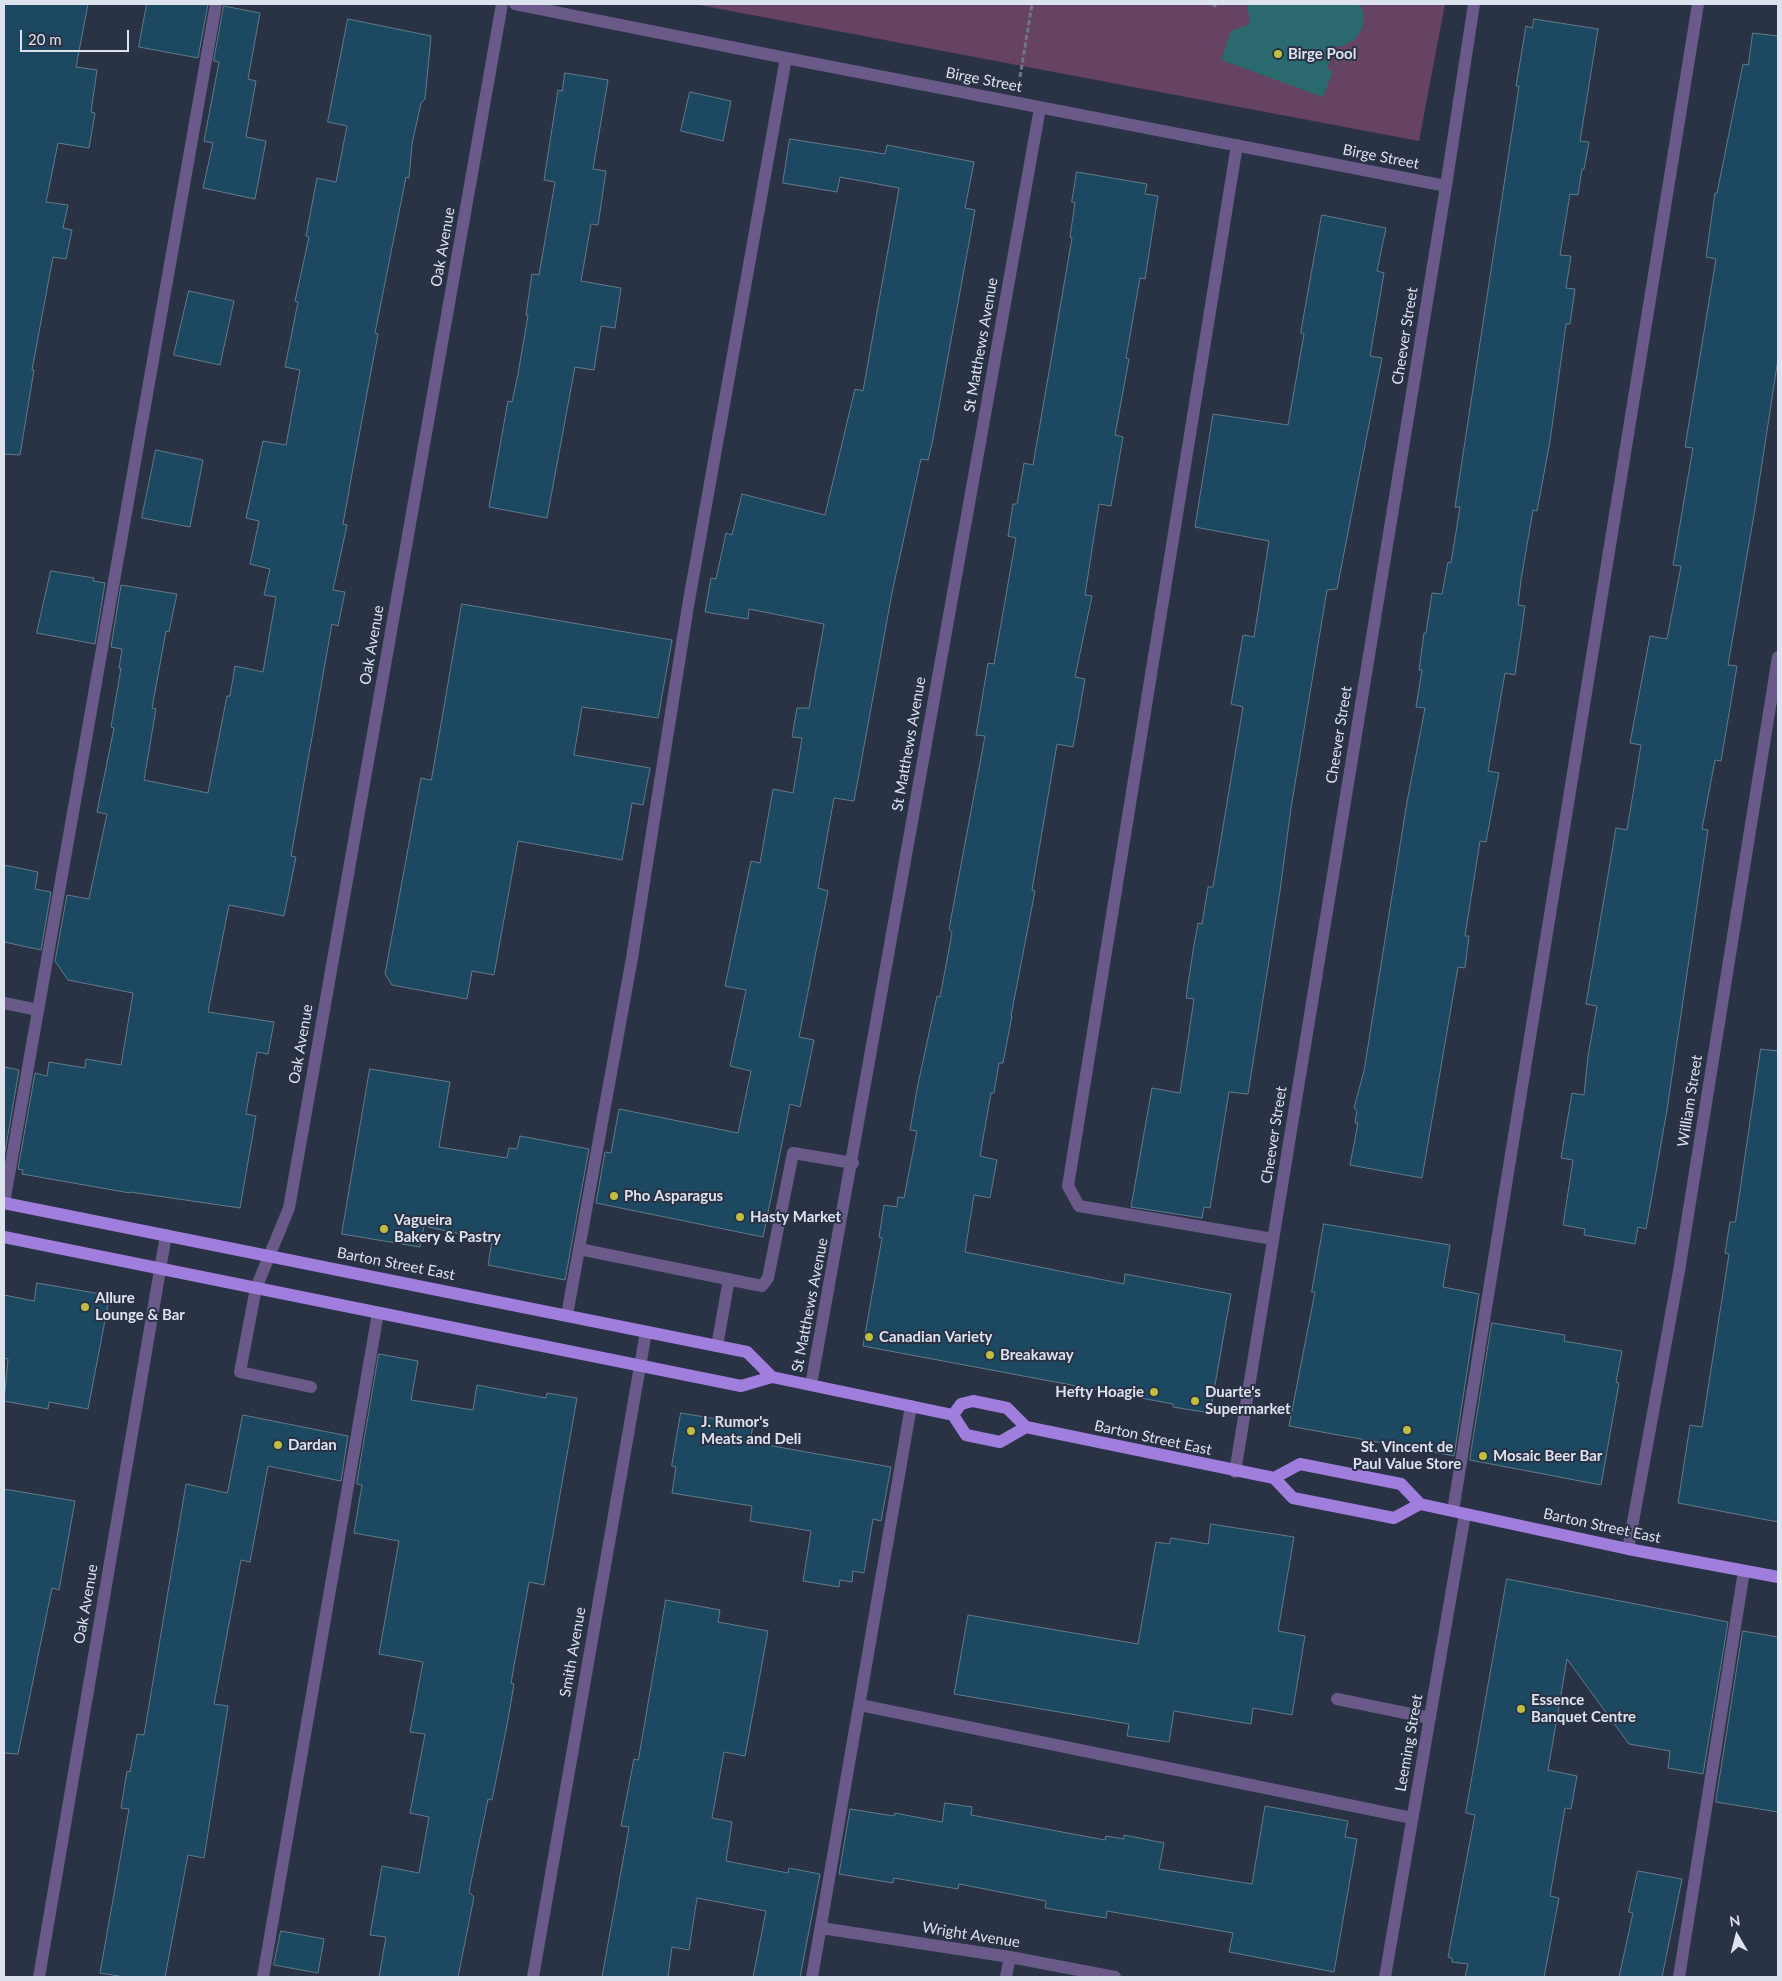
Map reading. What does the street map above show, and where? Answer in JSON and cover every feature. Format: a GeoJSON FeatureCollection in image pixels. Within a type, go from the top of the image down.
{"type":"FeatureCollection","features":[{"type":"Feature","properties":{"kind":"main road","name":"Barton Street East"},"geometry":{"type":"LineString","coordinates":[[4,1203],[747,1352],[772,1377]]}},
{"type":"Feature","properties":{"kind":"main road"},"geometry":{"type":"LineString","coordinates":[[4,1237],[640,1368],[740,1386],[772,1377],[811,1385],[953,1415],[966,1435],[1000,1442],[1026,1427],[1007,1408],[973,1401],[960,1404],[953,1415]]}},
{"type":"Feature","properties":{"kind":"main road","name":"Barton Street East"},"geometry":{"type":"LineString","coordinates":[[1026,1427],[1234,1472],[1274,1478]]}},
{"type":"Feature","properties":{"kind":"main road"},"geometry":{"type":"LineString","coordinates":[[1300,1464],[1401,1484],[1420,1504],[1394,1518],[1293,1498],[1274,1478],[1300,1464]]}},
{"type":"Feature","properties":{"kind":"main road","name":"Barton Street East"},"geometry":{"type":"LineString","coordinates":[[1420,1504],[1628,1549],[1778,1578]]}},
{"type":"Feature","properties":{"kind":"street"},"geometry":{"type":"LineString","coordinates":[[4,1203],[216,4]]}},
{"type":"Feature","properties":{"kind":"street","name":"Oak Avenue"},"geometry":{"type":"LineString","coordinates":[[311,1387],[240,1372],[256,1288],[288,1208],[502,4]]}},
{"type":"Feature","properties":{"kind":"street","name":"Birge Street"},"geometry":{"type":"LineString","coordinates":[[516,4],[1446,186]]}},
{"type":"Feature","properties":{"kind":"street","name":"Cheever Street"},"geometry":{"type":"LineString","coordinates":[[1234,1472],[1446,186],[1474,4]]}},
{"type":"Feature","properties":{"kind":"street","name":"Leeming Street"},"geometry":{"type":"LineString","coordinates":[[1384,1977],[1430,1718],[1459,1512],[1698,4]]}},
{"type":"Feature","properties":{"kind":"street"},"geometry":{"type":"LineString","coordinates":[[567,1315],[632,958],[688,606],[786,58]]}},
{"type":"Feature","properties":{"kind":"street","name":"St Matthews Avenue"},"geometry":{"type":"LineString","coordinates":[[811,1385],[1040,108]]}},
{"type":"Feature","properties":{"kind":"street"},"geometry":{"type":"LineString","coordinates":[[1237,146],[1068,1186],[1079,1206],[1273,1239]]}},
{"type":"Feature","properties":{"kind":"street","name":"William Street"},"geometry":{"type":"LineString","coordinates":[[1628,1549],[1678,1271],[1778,657]]}},
{"type":"Feature","properties":{"kind":"street"},"geometry":{"type":"LineString","coordinates":[[4,1003],[38,1010]]}},
{"type":"Feature","properties":{"kind":"street"},"geometry":{"type":"LineString","coordinates":[[579,1249],[762,1286],[768,1278],[793,1153],[852,1163]]}},
{"type":"Feature","properties":{"kind":"street","name":"Oak Avenue"},"geometry":{"type":"LineString","coordinates":[[39,1977],[166,1236]]}},
{"type":"Feature","properties":{"kind":"street"},"geometry":{"type":"LineString","coordinates":[[717,1346],[728,1279]]}},
{"type":"Feature","properties":{"kind":"street"},"geometry":{"type":"LineString","coordinates":[[263,1977],[378,1313]]}},
{"type":"Feature","properties":{"kind":"street","name":"Smith Avenue"},"geometry":{"type":"LineString","coordinates":[[533,1977],[646,1332]]}},
{"type":"Feature","properties":{"kind":"street"},"geometry":{"type":"LineString","coordinates":[[812,1977],[911,1406]]}},
{"type":"Feature","properties":{"kind":"street"},"geometry":{"type":"LineString","coordinates":[[1679,1977],[1744,1571]]}},
{"type":"Feature","properties":{"kind":"street"},"geometry":{"type":"LineString","coordinates":[[1337,1699],[1430,1718]]}},
{"type":"Feature","properties":{"kind":"street"},"geometry":{"type":"LineString","coordinates":[[860,1705],[1412,1818]]}},
{"type":"Feature","properties":{"kind":"street","name":"Wright Avenue"},"geometry":{"type":"LineString","coordinates":[[821,1928],[1010,1957],[1116,1977]]}},
{"type":"Feature","properties":{"kind":"street"},"geometry":{"type":"LineString","coordinates":[[1006,1977],[1010,1957]]}},
{"type":"Feature","properties":{"kind":"path"},"geometry":{"type":"LineString","coordinates":[[1016,103],[1032,4]]}},
{"type":"Feature","properties":{"kind":"path"},"geometry":{"type":"LineString","coordinates":[[1212,4],[1217,7]]}},
{"type":"Feature","properties":{"kind":"shaded area"},"geometry":{"type":"Polygon","coordinates":[[[694,4],[1445,4],[1419,141],[694,4]]]}},
{"type":"Feature","properties":{"kind":"shaded area","name":"Birge Pool"},"geometry":{"type":"Polygon","coordinates":[[[1247,4],[1359,4],[1363,11],[1363,26],[1356,38],[1350,43],[1335,47],[1327,69],[1333,71],[1323,97],[1221,60],[1231,31],[1250,24],[1247,4]]]}},
{"type":"Feature","properties":{"kind":"building"},"geometry":{"type":"Polygon","coordinates":[[[4,4],[88,4],[76,67],[97,70],[91,112],[95,113],[89,148],[58,143],[46,202],[68,205],[63,228],[72,230],[66,259],[53,257],[32,370],[34,370],[20,455],[4,454],[4,4]]]}},
{"type":"Feature","properties":{"kind":"building"},"geometry":{"type":"Polygon","coordinates":[[[147,4],[208,4],[198,58],[139,47],[147,4]]]}},
{"type":"Feature","properties":{"kind":"building"},"geometry":{"type":"Polygon","coordinates":[[[224,6],[260,13],[248,79],[256,81],[246,137],[266,141],[255,199],[203,188],[213,143],[204,141],[219,62],[214,61],[224,6]]]}},
{"type":"Feature","properties":{"kind":"building"},"geometry":{"type":"Polygon","coordinates":[[[348,19],[431,36],[425,99],[421,103],[412,144],[409,178],[406,177],[375,333],[378,334],[343,524],[347,525],[333,590],[345,592],[338,626],[332,624],[291,856],[296,857],[284,916],[229,905],[208,1012],[274,1022],[268,1054],[257,1052],[246,1114],[256,1116],[240,1208],[130,1193],[22,1174],[23,1170],[18,1169],[35,1073],[47,1076],[49,1062],[85,1068],[86,1059],[121,1065],[133,993],[68,980],[55,961],[67,895],[89,899],[107,814],[97,812],[114,728],[111,727],[121,668],[119,668],[122,649],[111,647],[121,585],[177,594],[169,632],[166,631],[152,708],[156,709],[144,780],[208,793],[227,696],[230,696],[235,666],[263,672],[276,597],[264,595],[270,569],[250,564],[259,521],[246,518],[263,441],[286,445],[300,370],[285,367],[298,302],[295,301],[309,237],[306,236],[317,178],[336,182],[347,126],[328,122],[348,19]]]}},
{"type":"Feature","properties":{"kind":"building"},"geometry":{"type":"Polygon","coordinates":[[[1534,19],[1598,29],[1580,141],[1589,142],[1578,195],[1570,194],[1560,255],[1571,256],[1566,288],[1575,289],[1570,324],[1566,324],[1550,441],[1537,511],[1533,510],[1521,580],[1518,605],[1525,606],[1515,675],[1505,673],[1488,771],[1499,773],[1486,842],[1480,841],[1465,936],[1469,936],[1465,968],[1458,967],[1422,1178],[1350,1165],[1358,1123],[1355,1123],[1357,1111],[1354,1108],[1364,1071],[1407,802],[1425,708],[1416,707],[1422,670],[1419,670],[1424,633],[1426,633],[1432,593],[1442,594],[1448,562],[1451,563],[1460,507],[1455,507],[1519,86],[1516,86],[1526,26],[1532,28],[1534,19]]]}},
{"type":"Feature","properties":{"kind":"building"},"geometry":{"type":"Polygon","coordinates":[[[1753,33],[1778,36],[1778,359],[1728,665],[1737,666],[1721,761],[1715,760],[1702,829],[1708,830],[1667,1110],[1646,1229],[1638,1227],[1635,1244],[1584,1235],[1585,1229],[1563,1225],[1573,1160],[1561,1158],[1572,1093],[1584,1095],[1588,1056],[1597,1006],[1586,1004],[1616,828],[1627,830],[1641,745],[1630,743],[1650,636],[1667,639],[1681,566],[1673,565],[1693,448],[1685,447],[1716,259],[1706,257],[1715,193],[1717,193],[1743,64],[1748,65],[1753,33]]]}},
{"type":"Feature","properties":{"kind":"building"},"geometry":{"type":"Polygon","coordinates":[[[565,73],[608,80],[593,169],[606,171],[598,225],[591,224],[581,281],[621,288],[615,328],[601,326],[594,370],[575,367],[547,518],[489,507],[508,401],[512,402],[518,374],[528,315],[526,315],[532,274],[539,275],[555,182],[544,180],[558,90],[562,91],[565,73]]]}},
{"type":"Feature","properties":{"kind":"building"},"geometry":{"type":"Polygon","coordinates":[[[690,92],[731,101],[723,141],[681,131],[690,92]]]}},
{"type":"Feature","properties":{"kind":"building"},"geometry":{"type":"Polygon","coordinates":[[[790,139],[885,154],[887,145],[974,162],[965,208],[975,210],[932,444],[928,460],[921,459],[892,593],[854,801],[834,798],[818,888],[828,891],[799,1037],[814,1040],[800,1107],[790,1104],[763,1237],[596,1203],[605,1152],[611,1153],[619,1109],[738,1133],[751,1071],[730,1066],[746,990],[725,986],[751,861],[760,863],[773,789],[793,793],[802,738],[792,737],[797,708],[809,708],[824,624],[749,609],[748,619],[705,612],[711,578],[716,579],[726,533],[732,535],[742,494],[825,515],[855,389],[863,391],[899,188],[840,177],[837,192],[783,183],[790,139]]]}},
{"type":"Feature","properties":{"kind":"building"},"geometry":{"type":"Polygon","coordinates":[[[1077,172],[1147,184],[1145,194],[1158,196],[1145,279],[1140,278],[1126,358],[1129,359],[1115,435],[1123,437],[1111,506],[1099,504],[1085,595],[1092,596],[1075,677],[1085,679],[1073,747],[1057,744],[1032,890],[1035,891],[1012,1016],[1003,1063],[999,1063],[994,1093],[991,1093],[980,1156],[997,1160],[990,1198],[974,1195],[965,1252],[1124,1284],[1125,1274],[1231,1294],[1210,1413],[1173,1407],[1173,1404],[863,1346],[882,1238],[879,1237],[884,1205],[897,1207],[898,1197],[904,1198],[917,1131],[910,1130],[917,1089],[937,996],[940,997],[952,933],[949,929],[985,736],[976,735],[988,663],[994,664],[1016,538],[1008,536],[1013,504],[1017,504],[1024,463],[1033,465],[1072,238],[1070,237],[1075,203],[1072,202],[1077,172]]]}},
{"type":"Feature","properties":{"kind":"building"},"geometry":{"type":"Polygon","coordinates":[[[1322,215],[1386,228],[1377,271],[1384,273],[1370,356],[1382,358],[1337,589],[1327,590],[1291,808],[1248,1094],[1229,1092],[1210,1208],[1204,1207],[1202,1218],[1131,1207],[1152,1088],[1180,1093],[1194,999],[1186,998],[1193,951],[1198,923],[1202,924],[1208,887],[1213,887],[1243,707],[1231,704],[1243,635],[1254,637],[1269,541],[1195,527],[1213,414],[1288,425],[1304,334],[1301,333],[1322,215]]]}},
{"type":"Feature","properties":{"kind":"building"},"geometry":{"type":"Polygon","coordinates":[[[189,291],[234,301],[220,365],[174,355],[189,291]]]}},
{"type":"Feature","properties":{"kind":"building"},"geometry":{"type":"Polygon","coordinates":[[[156,450],[203,460],[190,527],[142,518],[156,450]]]}},
{"type":"Feature","properties":{"kind":"building"},"geometry":{"type":"Polygon","coordinates":[[[51,571],[94,578],[93,581],[105,583],[95,644],[37,633],[51,571]]]}},
{"type":"Feature","properties":{"kind":"building"},"geometry":{"type":"Polygon","coordinates":[[[462,604],[672,640],[658,718],[582,707],[574,755],[650,768],[643,805],[632,803],[622,860],[518,841],[494,975],[472,971],[467,999],[392,985],[385,974],[421,778],[431,780],[462,604]]]}},
{"type":"Feature","properties":{"kind":"building"},"geometry":{"type":"Polygon","coordinates":[[[4,865],[38,872],[35,889],[51,892],[41,950],[4,942],[4,865]]]}},
{"type":"Feature","properties":{"kind":"building"},"geometry":{"type":"Polygon","coordinates":[[[1761,1049],[1778,1051],[1778,1522],[1678,1503],[1690,1425],[1702,1427],[1729,1254],[1725,1253],[1730,1222],[1735,1222],[1761,1049]]]}},
{"type":"Feature","properties":{"kind":"building"},"geometry":{"type":"Polygon","coordinates":[[[4,1067],[19,1070],[4,1158],[4,1067]]]}},
{"type":"Feature","properties":{"kind":"building"},"geometry":{"type":"Polygon","coordinates":[[[370,1069],[450,1082],[439,1147],[507,1158],[509,1148],[517,1149],[520,1136],[589,1149],[565,1280],[488,1265],[492,1241],[424,1226],[420,1247],[342,1234],[370,1069]]]}},
{"type":"Feature","properties":{"kind":"building"},"geometry":{"type":"Polygon","coordinates":[[[1324,1224],[1450,1245],[1443,1287],[1479,1294],[1454,1456],[1289,1426],[1315,1292],[1312,1292],[1324,1224]]]}},
{"type":"Feature","properties":{"kind":"building"},"geometry":{"type":"Polygon","coordinates":[[[37,1283],[101,1294],[108,1305],[88,1409],[49,1402],[48,1409],[4,1401],[8,1359],[4,1358],[4,1295],[34,1301],[37,1283]]]}},
{"type":"Feature","properties":{"kind":"building"},"geometry":{"type":"Polygon","coordinates":[[[1492,1323],[1565,1335],[1564,1341],[1622,1351],[1616,1382],[1619,1383],[1601,1485],[1470,1460],[1492,1323]]]}},
{"type":"Feature","properties":{"kind":"building"},"geometry":{"type":"Polygon","coordinates":[[[379,1354],[418,1361],[411,1400],[473,1410],[477,1385],[546,1398],[547,1393],[577,1398],[544,1585],[529,1582],[511,1683],[514,1684],[507,1725],[492,1800],[488,1799],[469,1892],[474,1897],[458,1977],[379,1977],[386,1937],[370,1935],[382,1866],[419,1873],[429,1817],[410,1813],[425,1734],[410,1732],[423,1662],[379,1654],[399,1541],[354,1533],[362,1485],[357,1484],[379,1354]]]}},
{"type":"Feature","properties":{"kind":"building"},"geometry":{"type":"Polygon","coordinates":[[[681,1413],[753,1425],[750,1442],[891,1467],[881,1521],[873,1519],[864,1573],[853,1571],[852,1582],[840,1580],[839,1587],[803,1581],[811,1531],[750,1521],[752,1506],[672,1493],[676,1467],[672,1466],[681,1413]]]}},
{"type":"Feature","properties":{"kind":"building"},"geometry":{"type":"Polygon","coordinates":[[[243,1415],[348,1436],[341,1481],[268,1466],[250,1562],[241,1560],[214,1704],[228,1706],[204,1858],[188,1855],[165,1977],[125,1977],[100,1973],[129,1809],[121,1808],[127,1771],[130,1772],[137,1734],[144,1735],[186,1484],[227,1493],[243,1415]]]}},
{"type":"Feature","properties":{"kind":"building"},"geometry":{"type":"Polygon","coordinates":[[[4,1489],[75,1501],[59,1590],[52,1588],[18,1754],[4,1753],[4,1489]]]}},
{"type":"Feature","properties":{"kind":"building"},"geometry":{"type":"Polygon","coordinates":[[[1211,1524],[1294,1537],[1278,1631],[1305,1636],[1292,1715],[1253,1708],[1251,1724],[1174,1711],[1169,1742],[1127,1736],[1129,1724],[954,1694],[968,1615],[1138,1644],[1156,1542],[1169,1544],[1171,1538],[1208,1544],[1211,1524]]]}},
{"type":"Feature","properties":{"kind":"building"},"geometry":{"type":"Polygon","coordinates":[[[1507,1579],[1728,1622],[1703,1774],[1668,1768],[1670,1751],[1629,1744],[1567,1659],[1548,1770],[1577,1776],[1571,1809],[1565,1808],[1550,1896],[1559,1898],[1544,1977],[1465,1977],[1468,1964],[1452,1962],[1452,1958],[1448,1957],[1475,1815],[1466,1813],[1507,1579]]]}},
{"type":"Feature","properties":{"kind":"building"},"geometry":{"type":"Polygon","coordinates":[[[666,1600],[720,1610],[718,1622],[768,1631],[745,1756],[724,1752],[712,1818],[732,1822],[726,1861],[788,1873],[789,1868],[820,1874],[800,1977],[753,1977],[766,1911],[697,1898],[689,1950],[672,1947],[668,1977],[602,1977],[629,1827],[621,1826],[634,1759],[638,1760],[666,1600]]]}},
{"type":"Feature","properties":{"kind":"building"},"geometry":{"type":"Polygon","coordinates":[[[1743,1631],[1778,1637],[1778,1812],[1716,1802],[1743,1631]]]}},
{"type":"Feature","properties":{"kind":"building"},"geometry":{"type":"Polygon","coordinates":[[[945,1803],[972,1807],[971,1815],[1105,1840],[1106,1836],[1124,1839],[1124,1835],[1164,1843],[1159,1869],[1252,1884],[1265,1806],[1348,1821],[1345,1837],[1357,1839],[1334,1972],[1229,1952],[1233,1933],[1107,1911],[1106,1918],[1045,1908],[1046,1901],[959,1884],[958,1889],[894,1878],[893,1883],[839,1874],[850,1809],[894,1816],[895,1813],[942,1822],[945,1803]]]}},
{"type":"Feature","properties":{"kind":"building"},"geometry":{"type":"Polygon","coordinates":[[[1638,1871],[1682,1879],[1662,1977],[1619,1977],[1633,1913],[1629,1912],[1638,1871]]]}},
{"type":"Feature","properties":{"kind":"building"},"geometry":{"type":"Polygon","coordinates":[[[281,1931],[324,1939],[318,1973],[274,1965],[281,1931]]]}},
{"type":"Feature","properties":{"kind":"place","name":"Birge Pool"},"geometry":{"type":"Point","coordinates":[1278,54]}},
{"type":"Feature","properties":{"kind":"place","name":"Pho Asparagus"},"geometry":{"type":"Point","coordinates":[614,1196]}},
{"type":"Feature","properties":{"kind":"place","name":"Hasty Market"},"geometry":{"type":"Point","coordinates":[740,1217]}},
{"type":"Feature","properties":{"kind":"place","name":"Vagueira Bakery & Pastry"},"geometry":{"type":"Point","coordinates":[384,1229]}},
{"type":"Feature","properties":{"kind":"place","name":"Allure Lounge & Bar"},"geometry":{"type":"Point","coordinates":[85,1307]}},
{"type":"Feature","properties":{"kind":"place","name":"Canadian Variety"},"geometry":{"type":"Point","coordinates":[869,1337]}},
{"type":"Feature","properties":{"kind":"place","name":"Breakaway"},"geometry":{"type":"Point","coordinates":[990,1355]}},
{"type":"Feature","properties":{"kind":"place","name":"Hefty Hoagie"},"geometry":{"type":"Point","coordinates":[1154,1392]}},
{"type":"Feature","properties":{"kind":"place","name":"Duarte's Supermarket"},"geometry":{"type":"Point","coordinates":[1195,1401]}},
{"type":"Feature","properties":{"kind":"place","name":"St. Vincent de Paul Value Store"},"geometry":{"type":"Point","coordinates":[1407,1430]}},
{"type":"Feature","properties":{"kind":"place","name":"J. Rumor's Meats and Deli"},"geometry":{"type":"Point","coordinates":[691,1431]}},
{"type":"Feature","properties":{"kind":"place","name":"Dardan"},"geometry":{"type":"Point","coordinates":[278,1445]}},
{"type":"Feature","properties":{"kind":"place","name":"Mosaic Beer Bar"},"geometry":{"type":"Point","coordinates":[1483,1456]}},
{"type":"Feature","properties":{"kind":"place","name":"Essence Banquet Centre"},"geometry":{"type":"Point","coordinates":[1521,1709]}}]}
